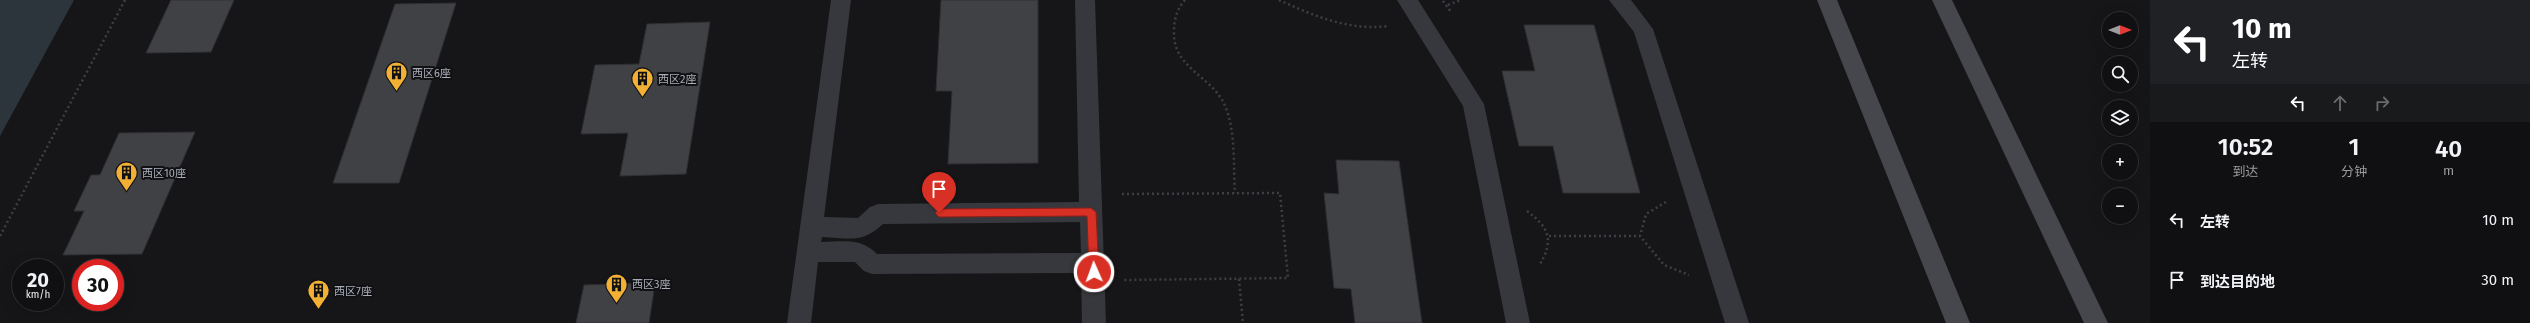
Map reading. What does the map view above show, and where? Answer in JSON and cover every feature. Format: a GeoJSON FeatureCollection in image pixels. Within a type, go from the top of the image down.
{"type":"FeatureCollection","features":[{"type":"Feature","properties":{"kind":"street"},"geometry":{"type":"LineString","coordinates":[[799,323],[841,0]]}},
{"type":"Feature","properties":{"kind":"street"},"geometry":{"type":"LineString","coordinates":[[1085,0],[1094,272],[1094,323]]}},
{"type":"Feature","properties":{"kind":"street"},"geometry":{"type":"LineString","coordinates":[[1407,0],[1473,104],[1518,323]]}},
{"type":"Feature","properties":{"kind":"street"},"geometry":{"type":"LineString","coordinates":[[1619,0],[1643,29],[1737,323]]}},
{"type":"Feature","properties":{"kind":"street"},"geometry":{"type":"LineString","coordinates":[[1827,0],[1958,323]]}},
{"type":"Feature","properties":{"kind":"street"},"geometry":{"type":"LineString","coordinates":[[1942,0],[2096,323]]}},
{"type":"Feature","properties":{"kind":"street"},"geometry":{"type":"LineString","coordinates":[[812,227],[863,228],[878,214],[1091,203]]}},
{"type":"Feature","properties":{"kind":"street"},"geometry":{"type":"LineString","coordinates":[[808,252],[860,252],[872,264],[1094,272]]}},
{"type":"Feature","properties":{"kind":"path"},"geometry":{"type":"LineString","coordinates":[[0,236],[125,0]]}},
{"type":"Feature","properties":{"kind":"path"},"geometry":{"type":"LineString","coordinates":[[1185,0],[1178,8],[1173,32],[1178,58],[1217,94],[1225,107],[1234,193]]}},
{"type":"Feature","properties":{"kind":"path"},"geometry":{"type":"LineString","coordinates":[[1279,0],[1337,22],[1365,29],[1390,26],[1396,34],[1408,40],[1434,43]]}},
{"type":"Feature","properties":{"kind":"path"},"geometry":{"type":"LineString","coordinates":[[1448,5],[1462,0]]}},
{"type":"Feature","properties":{"kind":"path"},"geometry":{"type":"LineString","coordinates":[[1091,203],[1234,193],[1280,193],[1288,278],[1239,279],[1094,272]]}},
{"type":"Feature","properties":{"kind":"path"},"geometry":{"type":"LineString","coordinates":[[1698,201],[1670,201],[1653,207],[1642,219],[1640,236],[1664,265],[1689,275],[1722,274]]}},
{"type":"Feature","properties":{"kind":"path"},"geometry":{"type":"LineString","coordinates":[[1550,236],[1640,236]]}},
{"type":"Feature","properties":{"kind":"path"},"geometry":{"type":"LineString","coordinates":[[1239,279],[1243,323]]}},
{"type":"Feature","properties":{"kind":"shaded area"},"geometry":{"type":"Polygon","coordinates":[[[0,0],[74,0],[0,136],[0,0]]]}},
{"type":"Feature","properties":{"kind":"building"},"geometry":{"type":"Polygon","coordinates":[[[171,0],[234,0],[211,52],[146,53],[171,0]]]}},
{"type":"Feature","properties":{"kind":"building"},"geometry":{"type":"Polygon","coordinates":[[[941,0],[1038,0],[1038,163],[948,164],[952,91],[936,91],[941,0]]]}},
{"type":"Feature","properties":{"kind":"building","name":"西区6座"},"geometry":{"type":"Polygon","coordinates":[[[456,3],[399,183],[333,183],[395,4],[456,3]]]}},
{"type":"Feature","properties":{"kind":"building","name":"西区2座"},"geometry":{"type":"Polygon","coordinates":[[[710,22],[686,174],[620,176],[628,133],[581,134],[595,65],[639,64],[647,24],[710,22]]]}},
{"type":"Feature","properties":{"kind":"building"},"geometry":{"type":"Polygon","coordinates":[[[1524,25],[1594,25],[1640,193],[1563,193],[1553,146],[1519,146],[1502,71],[1535,71],[1524,25]]]}},
{"type":"Feature","properties":{"kind":"building","name":"西区10座"},"geometry":{"type":"Polygon","coordinates":[[[195,132],[142,254],[63,255],[84,211],[74,211],[91,175],[100,175],[119,133],[195,132]]]}},
{"type":"Feature","properties":{"kind":"building"},"geometry":{"type":"Polygon","coordinates":[[[1336,160],[1399,161],[1422,323],[1355,323],[1351,289],[1334,288],[1324,193],[1339,194],[1336,160]]]}},
{"type":"Feature","properties":{"kind":"building","name":"西区3座"},"geometry":{"type":"Polygon","coordinates":[[[655,283],[649,323],[576,323],[584,285],[655,283]]]}},
{"type":"Feature","properties":{"kind":"place","name":"西区6座"},"geometry":{"type":"Point","coordinates":[396,92]}},
{"type":"Feature","properties":{"kind":"place","name":"西区2座"},"geometry":{"type":"Point","coordinates":[643,98]}},
{"type":"Feature","properties":{"kind":"place","name":"西区10座"},"geometry":{"type":"Point","coordinates":[126,192]}},
{"type":"Feature","properties":{"kind":"place","name":"西区3座"},"geometry":{"type":"Point","coordinates":[616,304]}},
{"type":"Feature","properties":{"kind":"place","name":"西区7座"},"geometry":{"type":"Point","coordinates":[319,310]}},
{"type":"Feature","properties":{"kind":"route"},"geometry":{"type":"LineString","coordinates":[[939,213],[1091,212],[1094,272]]}}]}
